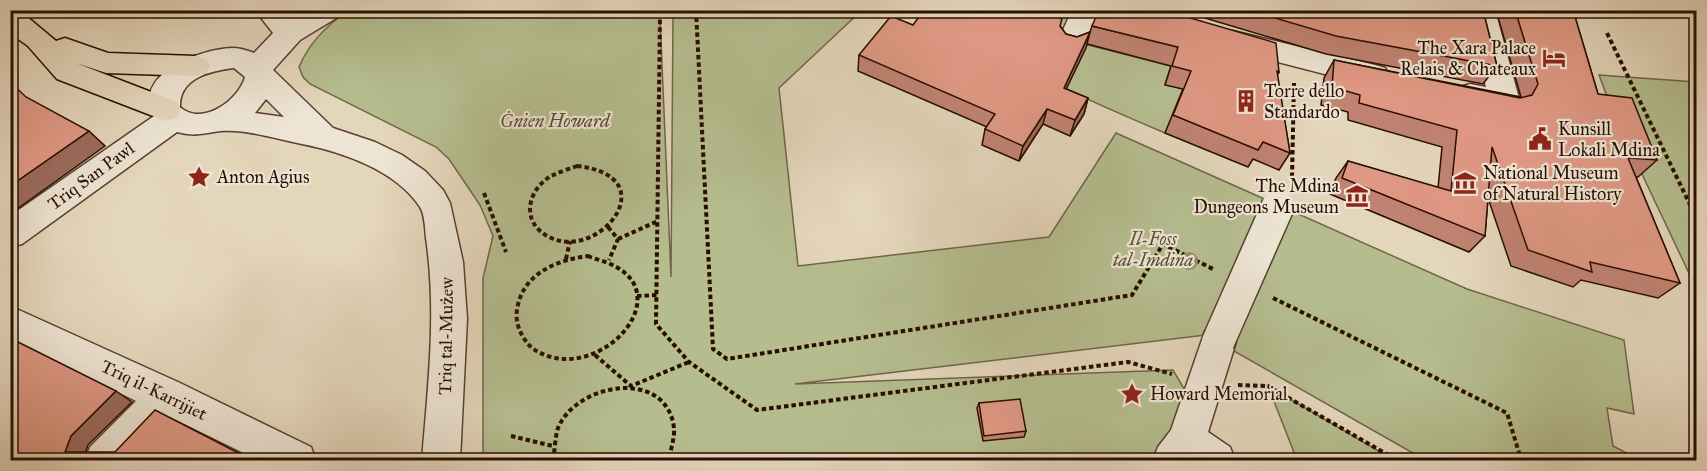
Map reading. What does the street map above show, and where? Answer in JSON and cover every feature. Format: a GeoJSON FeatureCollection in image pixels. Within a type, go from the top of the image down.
{"type":"FeatureCollection","features":[{"type":"Feature","properties":{"kind":"main road"},"geometry":{"type":"LineString","coordinates":[[10,18],[38,39],[67,72],[170,115]]}},
{"type":"Feature","properties":{"kind":"main road"},"geometry":{"type":"LineString","coordinates":[[38,39],[106,63],[196,66]]}},
{"type":"Feature","properties":{"kind":"street"},"geometry":{"type":"LineString","coordinates":[[268,10],[290,33]]}},
{"type":"Feature","properties":{"kind":"street"},"geometry":{"type":"LineString","coordinates":[[250,67],[290,33],[328,10]]}},
{"type":"Feature","properties":{"kind":"street"},"geometry":{"type":"LineString","coordinates":[[1072,40],[1086,10]]}},
{"type":"Feature","properties":{"kind":"street"},"geometry":{"type":"LineString","coordinates":[[1449,91],[1505,102],[1481,10]]}},
{"type":"Feature","properties":{"kind":"street"},"geometry":{"type":"LineString","coordinates":[[1206,32],[1294,58],[1404,81]]}},
{"type":"Feature","properties":{"kind":"street"},"geometry":{"type":"LineString","coordinates":[[214,60],[250,67],[255,95],[247,104],[221,120],[194,125],[170,115],[167,92],[184,74],[196,66],[214,60]]}},
{"type":"Feature","properties":{"kind":"street","name":"Triq tal-Mużew"},"geometry":{"type":"LineString","coordinates":[[250,67],[321,135]]}},
{"type":"Feature","properties":{"kind":"street","name":"Triq San Pawl"},"geometry":{"type":"LineString","coordinates":[[10,234],[96,174],[170,115]]}},
{"type":"Feature","properties":{"kind":"street","name":"Triq tal-Mużew"},"geometry":{"type":"LineString","coordinates":[[221,120],[263,124],[321,135],[400,168],[432,200],[438,214],[447,261],[450,323],[441,460]]}},
{"type":"Feature","properties":{"kind":"street"},"geometry":{"type":"LineString","coordinates":[[1192,453],[1204,384],[1218,342],[1278,206]]}},
{"type":"Feature","properties":{"kind":"street","name":"Triq il-Karrijiet"},"geometry":{"type":"LineString","coordinates":[[10,321],[167,395],[297,460]]}},
{"type":"Feature","properties":{"kind":"street"},"geometry":{"type":"LineString","coordinates":[[104,460],[167,395]]}},
{"type":"Feature","properties":{"kind":"path"},"geometry":{"type":"LineString","coordinates":[[650,10],[660,17],[656,324],[689,362],[757,410],[1128,362],[1204,384],[1268,386],[1397,460]]}},
{"type":"Feature","properties":{"kind":"path"},"geometry":{"type":"LineString","coordinates":[[696,10],[713,349],[727,359],[1132,295],[1163,244],[1217,271]]}},
{"type":"Feature","properties":{"kind":"path"},"geometry":{"type":"LineString","coordinates":[[1607,33],[1696,217]]}},
{"type":"Feature","properties":{"kind":"path"},"geometry":{"type":"LineString","coordinates":[[1292,176],[1294,58]]}},
{"type":"Feature","properties":{"kind":"path"},"geometry":{"type":"LineString","coordinates":[[577,166],[593,167],[611,175],[620,184],[622,202],[618,215],[608,227],[588,238],[570,241],[544,236],[533,227],[528,211],[530,198],[537,186],[557,171],[577,166]]}},
{"type":"Feature","properties":{"kind":"path"},"geometry":{"type":"LineString","coordinates":[[484,193],[506,252]]}},
{"type":"Feature","properties":{"kind":"path"},"geometry":{"type":"LineString","coordinates":[[609,260],[618,239],[658,221]]}},
{"type":"Feature","properties":{"kind":"path"},"geometry":{"type":"LineString","coordinates":[[608,227],[618,239]]}},
{"type":"Feature","properties":{"kind":"path"},"geometry":{"type":"LineString","coordinates":[[566,259],[570,241]]}},
{"type":"Feature","properties":{"kind":"path"},"geometry":{"type":"LineString","coordinates":[[588,256],[609,260],[625,270],[634,284],[637,296],[636,310],[629,327],[614,344],[595,355],[574,360],[549,358],[531,350],[520,336],[515,318],[519,300],[525,288],[540,272],[566,259],[588,256]]}},
{"type":"Feature","properties":{"kind":"path"},"geometry":{"type":"LineString","coordinates":[[637,296],[657,295]]}},
{"type":"Feature","properties":{"kind":"path"},"geometry":{"type":"LineString","coordinates":[[1270,297],[1507,413],[1520,456],[1529,460]]}},
{"type":"Feature","properties":{"kind":"path"},"geometry":{"type":"LineString","coordinates":[[595,355],[631,386]]}},
{"type":"Feature","properties":{"kind":"path"},"geometry":{"type":"LineString","coordinates":[[631,386],[689,362]]}},
{"type":"Feature","properties":{"kind":"path"},"geometry":{"type":"LineString","coordinates":[[553,460],[553,446],[558,426],[571,408],[591,394],[611,386],[631,386],[651,393],[666,405],[674,422],[676,444],[669,460]]}},
{"type":"Feature","properties":{"kind":"path"},"geometry":{"type":"LineString","coordinates":[[511,436],[553,446]]}},
{"type":"Feature","properties":{"kind":"green space"},"geometry":{"type":"Polygon","coordinates":[[[348,11],[649,11],[660,17],[671,277],[673,18],[662,11],[861,11],[779,88],[798,266],[1049,237],[1116,133],[1467,289],[1624,340],[1634,414],[1607,408],[1613,446],[1640,460],[1425,460],[1206,335],[795,384],[1173,370],[1226,460],[483,460],[483,278],[493,236],[480,205],[449,159],[436,147],[310,84],[303,77],[299,67],[313,42],[348,11]]]}},
{"type":"Feature","properties":{"kind":"green space"},"geometry":{"type":"Polygon","coordinates":[[[920,11],[1077,11],[1080,43],[1171,66],[1165,84],[1183,89],[1165,133],[1040,77],[979,46],[920,11]]]}},
{"type":"Feature","properties":{"kind":"green space"},"geometry":{"type":"Polygon","coordinates":[[[1599,75],[1696,82],[1696,288],[1614,115],[1599,75]]]}},
{"type":"Feature","properties":{"kind":"green space"},"geometry":{"type":"Polygon","coordinates":[[[1268,386],[1394,460],[1297,460],[1268,386]]]}},
{"type":"Feature","properties":{"kind":"building"},"geometry":{"type":"Polygon","coordinates":[[[924,10],[1043,10],[1062,19],[1060,26],[1066,34],[1077,37],[1090,32],[1064,88],[1088,98],[1075,120],[1047,109],[1023,146],[985,129],[995,114],[859,55],[891,16],[913,25],[924,10]]]}},
{"type":"Feature","properties":{"kind":"building"},"geometry":{"type":"Polygon","coordinates":[[[1099,10],[1163,10],[1276,43],[1279,72],[1277,71],[1290,153],[1263,142],[1258,150],[1173,115],[1191,71],[1172,66],[1178,47],[1092,26],[1099,10]]]}},
{"type":"Feature","properties":{"kind":"building"},"geometry":{"type":"Polygon","coordinates":[[[1248,10],[1377,10],[1404,16],[1404,10],[1483,10],[1497,66],[1336,36],[1248,10]]]}},
{"type":"Feature","properties":{"kind":"building"},"geometry":{"type":"Polygon","coordinates":[[[1515,10],[1573,10],[1598,94],[1632,98],[1657,160],[1628,158],[1680,283],[1590,262],[1592,272],[1528,250],[1492,147],[1485,236],[1342,178],[1348,161],[1451,191],[1457,130],[1359,103],[1360,95],[1332,87],[1334,60],[1520,98],[1532,95],[1538,84],[1515,10]]]}},
{"type":"Feature","properties":{"kind":"building"},"geometry":{"type":"Polygon","coordinates":[[[10,82],[26,97],[89,131],[10,186],[10,82]]]}},
{"type":"Feature","properties":{"kind":"building"},"geometry":{"type":"Polygon","coordinates":[[[10,338],[116,391],[71,436],[65,452],[115,452],[155,410],[252,460],[10,460],[10,338]]]}},
{"type":"Feature","properties":{"kind":"building"},"geometry":{"type":"Polygon","coordinates":[[[1020,399],[1026,431],[984,436],[979,403],[1020,399]]]}},
{"type":"Feature","properties":{"kind":"place","name":"The Xara Palace Relais & Chateaux"},"geometry":{"type":"Point","coordinates":[1554,58]}},
{"type":"Feature","properties":{"kind":"place","name":"Torre dello Standardo"},"geometry":{"type":"Point","coordinates":[1246,101]}},
{"type":"Feature","properties":{"kind":"place","name":"Kunsill Lokali Mdina"},"geometry":{"type":"Point","coordinates":[1540,139]}},
{"type":"Feature","properties":{"kind":"place","name":"Anton Agius"},"geometry":{"type":"Point","coordinates":[199,177]}},
{"type":"Feature","properties":{"kind":"place","name":"National Museum of Natural History"},"geometry":{"type":"Point","coordinates":[1465,183]}},
{"type":"Feature","properties":{"kind":"place","name":"The Mdina Dungeons Museum"},"geometry":{"type":"Point","coordinates":[1357,196]}},
{"type":"Feature","properties":{"kind":"place","name":"Howard Memorial"},"geometry":{"type":"Point","coordinates":[1132,394]}},
{"type":"Feature","properties":{"kind":"park label","name":"Ġnien Howard"},"geometry":{"type":"Point","coordinates":[555,121]}},
{"type":"Feature","properties":{"kind":"park label","name":"Il-Foss tal-Imdina"},"geometry":{"type":"Point","coordinates":[1153,249]}}]}
